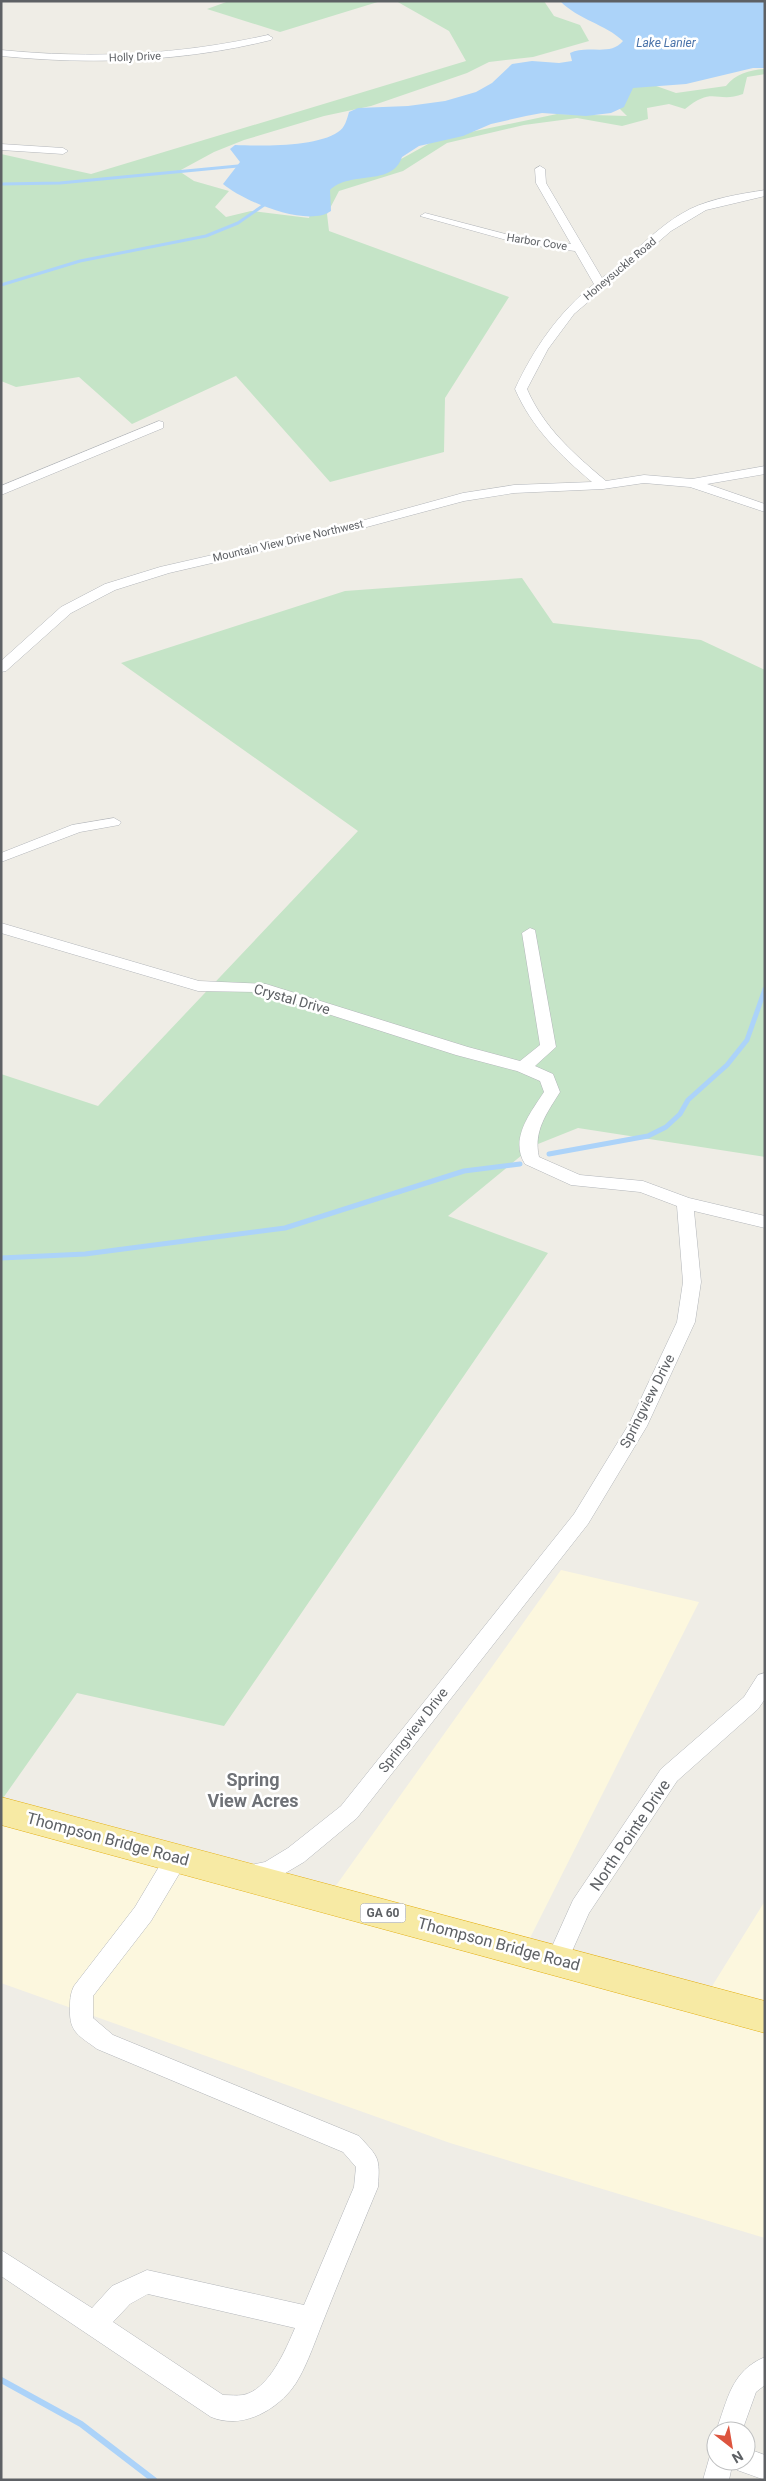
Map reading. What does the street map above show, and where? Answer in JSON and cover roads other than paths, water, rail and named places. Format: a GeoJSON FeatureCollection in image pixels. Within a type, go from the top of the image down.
{"type":"FeatureCollection","features":[{"type":"Feature","properties":{"kind":"highway","name":"Thompson Bridge Road"},"geometry":{"type":"LineString","coordinates":[[1,1810],[765,2017]]}},
{"type":"Feature","properties":{"kind":"street","name":"Holly Drive"},"geometry":{"type":"LineString","coordinates":[[1,53],[62,59],[145,57],[206,51],[268,38]]}},
{"type":"Feature","properties":{"kind":"street"},"geometry":{"type":"LineString","coordinates":[[1,147],[63,150]]}},
{"type":"Feature","properties":{"kind":"street"},"geometry":{"type":"LineString","coordinates":[[540,170],[541,183],[580,248]]}},
{"type":"Feature","properties":{"kind":"street","name":"Honeysuckle Road"},"geometry":{"type":"LineString","coordinates":[[603,485],[566,453],[526,404],[521,389],[532,364],[554,330],[592,290],[645,246],[694,211],[714,204],[765,193]]}},
{"type":"Feature","properties":{"kind":"street","name":"Harbor Cove"},"geometry":{"type":"LineString","coordinates":[[425,216],[521,242],[580,248],[600,285]]}},
{"type":"Feature","properties":{"kind":"street"},"geometry":{"type":"LineString","coordinates":[[1,491],[113,442],[159,425]]}},
{"type":"Feature","properties":{"kind":"street"},"geometry":{"type":"LineString","coordinates":[[692,483],[765,470]]}},
{"type":"Feature","properties":{"kind":"street","name":"Mountain View Drive Northwest"},"geometry":{"type":"LineString","coordinates":[[1,668],[66,610],[110,587],[156,573],[362,524],[463,497],[514,489],[603,485],[644,479],[692,483]]}},
{"type":"Feature","properties":{"kind":"street"},"geometry":{"type":"LineString","coordinates":[[692,483],[765,508]]}},
{"type":"Feature","properties":{"kind":"street"},"geometry":{"type":"LineString","coordinates":[[1,858],[78,828],[114,822]]}},
{"type":"Feature","properties":{"kind":"street","name":"Crystal Drive"},"geometry":{"type":"LineString","coordinates":[[1,928],[198,986],[260,987],[462,1051],[523,1066]]}},
{"type":"Feature","properties":{"kind":"street"},"geometry":{"type":"LineString","coordinates":[[530,933],[548,1047],[523,1066],[547,1078],[552,1092],[528,1130],[527,1146],[531,1160],[577,1181],[608,1182],[642,1187],[685,1203],[765,1222]]}},
{"type":"Feature","properties":{"kind":"street","name":"Springview Drive"},"geometry":{"type":"LineString","coordinates":[[244,1875],[269,1871],[296,1855],[349,1812],[581,1519],[638,1426],[686,1322],[692,1282],[685,1203]]}},
{"type":"Feature","properties":{"kind":"street","name":"North Pointe Drive"},"geometry":{"type":"LineString","coordinates":[[557,1960],[581,1907],[669,1776],[751,1703],[765,1681]]}},
{"type":"Feature","properties":{"kind":"street"},"geometry":{"type":"LineString","coordinates":[[1,2262],[220,2408],[246,2408],[264,2399],[283,2380],[311,2319],[366,2187],[368,2163],[351,2144],[105,2042],[81,2023],[82,1993],[143,1914],[177,1857]]}},
{"type":"Feature","properties":{"kind":"street"},"geometry":{"type":"LineString","coordinates":[[93,2325],[120,2295],[147,2282],[311,2319]]}},
{"type":"Feature","properties":{"kind":"street"},"geometry":{"type":"LineString","coordinates":[[733,2421],[746,2384],[765,2368]]}},
{"type":"Feature","properties":{"kind":"water","name":"Lake Lanier"},"geometry":{"type":"Polygon","coordinates":[[[560,1],[765,1],[765,68],[753,68],[686,84],[633,88],[624,107],[611,113],[586,116],[542,113],[491,124],[463,136],[419,146],[402,157],[397,166],[389,172],[339,184],[330,190],[331,211],[320,215],[307,216],[276,210],[245,198],[223,184],[240,162],[230,149],[235,145],[259,146],[303,143],[329,137],[342,128],[349,112],[358,108],[408,106],[445,101],[476,92],[492,83],[512,64],[532,61],[559,63],[572,61],[570,53],[612,48],[618,46],[623,41],[608,30],[575,13],[560,1]]]}},
{"type":"Feature","properties":{"kind":"waterway"},"geometry":{"type":"LineString","coordinates":[[1,184],[60,183],[238,166]]}},
{"type":"Feature","properties":{"kind":"waterway"},"geometry":{"type":"LineString","coordinates":[[1,285],[80,261],[206,236],[238,223],[264,205]]}},
{"type":"Feature","properties":{"kind":"waterway"},"geometry":{"type":"LineString","coordinates":[[549,1154],[648,1136],[666,1127],[680,1114],[688,1100],[727,1065],[747,1040],[765,989]]}},
{"type":"Feature","properties":{"kind":"waterway"},"geometry":{"type":"LineString","coordinates":[[1,1258],[85,1254],[285,1228],[464,1171],[520,1164]]}},
{"type":"Feature","properties":{"kind":"waterway"},"geometry":{"type":"LineString","coordinates":[[1,2380],[81,2424],[154,2480]]}},
{"type":"Feature","properties":{"kind":"district","name":"Spring View Acres"},"geometry":{"type":"Point","coordinates":[253,1789]}}]}
